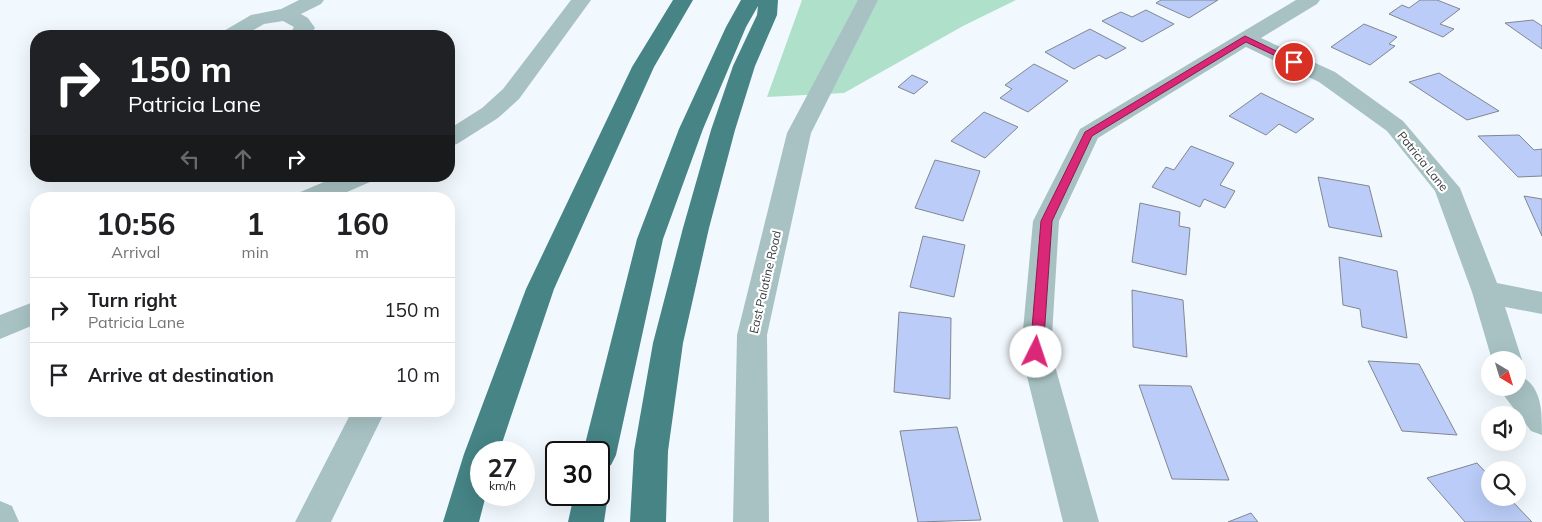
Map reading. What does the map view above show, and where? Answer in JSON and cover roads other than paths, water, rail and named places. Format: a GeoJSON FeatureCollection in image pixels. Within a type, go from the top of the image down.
{"type":"FeatureCollection","features":[{"type":"Feature","properties":{"kind":"highway"},"geometry":{"type":"LineString","coordinates":[[485,441],[540,289],[643,68],[683,0]]}},
{"type":"Feature","properties":{"kind":"highway"},"geometry":{"type":"LineString","coordinates":[[602,441],[650,239],[691,129],[736,27],[751,0]]}},
{"type":"Feature","properties":{"kind":"highway"},"geometry":{"type":"LineString","coordinates":[[648,522],[652,450],[668,343],[696,228],[723,130],[744,66],[767,14],[768,0]]}},
{"type":"Feature","properties":{"kind":"highway"},"geometry":{"type":"LineString","coordinates":[[446,522],[470,475]]}},
{"type":"Feature","properties":{"kind":"highway"},"geometry":{"type":"LineString","coordinates":[[461,522],[470,491]]}},
{"type":"Feature","properties":{"kind":"highway"},"geometry":{"type":"LineString","coordinates":[[586,522],[589,506]]}},
{"type":"Feature","properties":{"kind":"street"},"geometry":{"type":"LineString","coordinates":[[239,30],[258,19],[286,14],[314,0]]}},
{"type":"Feature","properties":{"kind":"street"},"geometry":{"type":"LineString","coordinates":[[455,135],[490,113],[510,94],[581,0]]}},
{"type":"Feature","properties":{"kind":"street","name":"East Palatine Road"},"geometry":{"type":"LineString","coordinates":[[751,522],[752,335],[799,133],[868,0]]}},
{"type":"Feature","properties":{"kind":"street"},"geometry":{"type":"LineString","coordinates":[[1081,522],[1036,352],[1046,221],[1088,134],[1310,0]]}},
{"type":"Feature","properties":{"kind":"street"},"geometry":{"type":"LineString","coordinates":[[286,14],[301,22],[305,28],[303,30]]}},
{"type":"Feature","properties":{"kind":"street","name":"Patricia Lane"},"geometry":{"type":"LineString","coordinates":[[1245,39],[1327,77],[1395,126],[1447,188],[1486,292],[1504,351]]}},
{"type":"Feature","properties":{"kind":"street"},"geometry":{"type":"LineString","coordinates":[[323,192],[346,182]]}},
{"type":"Feature","properties":{"kind":"street"},"geometry":{"type":"LineString","coordinates":[[1486,292],[1542,303]]}},
{"type":"Feature","properties":{"kind":"street"},"geometry":{"type":"LineString","coordinates":[[0,327],[30,314]]}},
{"type":"Feature","properties":{"kind":"street"},"geometry":{"type":"LineString","coordinates":[[1522,396],[1542,420]]}},
{"type":"Feature","properties":{"kind":"street"},"geometry":{"type":"LineString","coordinates":[[313,522],[366,417]]}}]}
